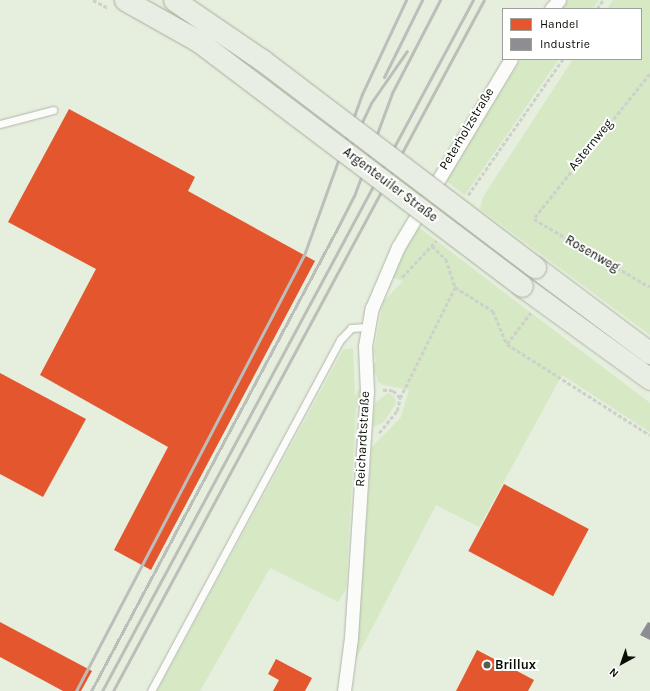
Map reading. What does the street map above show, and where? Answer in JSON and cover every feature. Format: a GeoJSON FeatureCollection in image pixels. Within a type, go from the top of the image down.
{"type":"FeatureCollection","features":[{"type":"Feature","properties":{"kind":"main road","name":"Argenteuiler Straße"},"geometry":{"type":"LineString","coordinates":[[125,0],[204,46],[522,286],[650,380]]}},
{"type":"Feature","properties":{"kind":"main road","name":"Argenteuiler Straße"},"geometry":{"type":"LineString","coordinates":[[174,0],[262,60],[650,353]]}},
{"type":"Feature","properties":{"kind":"street"},"geometry":{"type":"LineString","coordinates":[[552,8],[559,0]]}},
{"type":"Feature","properties":{"kind":"street","name":"Peterholzstraße"},"geometry":{"type":"LineString","coordinates":[[424,200],[510,60]]}},
{"type":"Feature","properties":{"kind":"street","name":"Reichardtstraße"},"geometry":{"type":"LineString","coordinates":[[344,691],[351,638],[364,438],[367,326],[376,293],[424,200]]}},
{"type":"Feature","properties":{"kind":"lane"},"geometry":{"type":"LineString","coordinates":[[0,124],[53,110]]}},
{"type":"Feature","properties":{"kind":"lane"},"geometry":{"type":"LineString","coordinates":[[151,691],[340,340],[351,328],[367,326]]}},
{"type":"Feature","properties":{"kind":"path"},"geometry":{"type":"LineString","coordinates":[[464,201],[562,60]]}},
{"type":"Feature","properties":{"kind":"path","name":"Asternweg"},"geometry":{"type":"LineString","coordinates":[[534,219],[650,74]]}},
{"type":"Feature","properties":{"kind":"path","name":"Rosenweg"},"geometry":{"type":"LineString","coordinates":[[534,219],[650,286]]}},
{"type":"Feature","properties":{"kind":"path"},"geometry":{"type":"LineString","coordinates":[[376,293],[398,280],[432,246],[441,233]]}},
{"type":"Feature","properties":{"kind":"path"},"geometry":{"type":"LineString","coordinates":[[432,246],[446,259],[455,286],[493,311],[507,344],[650,435]]}},
{"type":"Feature","properties":{"kind":"path"},"geometry":{"type":"LineString","coordinates":[[364,438],[372,437],[390,422],[400,398],[455,286]]}},
{"type":"Feature","properties":{"kind":"path"},"geometry":{"type":"LineString","coordinates":[[507,344],[532,310]]}},
{"type":"Feature","properties":{"kind":"path"},"geometry":{"type":"LineString","coordinates":[[366,392],[386,390],[400,398]]}},
{"type":"Feature","properties":{"kind":"green space"},"geometry":{"type":"Polygon","coordinates":[[[568,0],[599,0],[594,8],[562,8],[568,0]]]}},
{"type":"Feature","properties":{"kind":"green space"},"geometry":{"type":"Polygon","coordinates":[[[613,0],[650,0],[650,335],[480,209],[483,197],[572,60],[642,60],[642,8],[608,8],[613,0]]]}},
{"type":"Feature","properties":{"kind":"green space"},"geometry":{"type":"Polygon","coordinates":[[[520,60],[558,60],[465,195],[445,180],[520,60]]]}},
{"type":"Feature","properties":{"kind":"green space"},"geometry":{"type":"Polygon","coordinates":[[[417,226],[650,403],[650,432],[562,375],[479,527],[436,505],[356,659],[372,447],[401,417],[409,390],[384,385],[378,382],[376,373],[356,408],[346,589],[338,602],[270,568],[200,691],[157,691],[343,350],[353,348],[355,396],[376,361],[374,351],[383,302],[403,281],[391,277],[417,226]]]}},
{"type":"Feature","properties":{"kind":"green space"},"geometry":{"type":"Polygon","coordinates":[[[388,393],[394,396],[396,403],[384,422],[373,427],[375,403],[388,393]]]}},
{"type":"Feature","properties":{"kind":"building: Handel"},"geometry":{"type":"Polygon","coordinates":[[[69,109],[195,177],[188,191],[315,261],[151,570],[114,550],[168,447],[40,375],[96,269],[8,222],[69,109]]]}},
{"type":"Feature","properties":{"kind":"building: Handel"},"geometry":{"type":"Polygon","coordinates":[[[0,373],[86,419],[43,497],[0,474],[0,373]]]}},
{"type":"Feature","properties":{"kind":"building: Handel"},"geometry":{"type":"Polygon","coordinates":[[[504,484],[589,529],[553,596],[468,551],[504,484]]]}},
{"type":"Feature","properties":{"kind":"building: Handel"},"geometry":{"type":"Polygon","coordinates":[[[0,622],[92,671],[81,691],[63,691],[0,657],[0,622]]]}},
{"type":"Feature","properties":{"kind":"building: Handel","name":"Brillux"},"geometry":{"type":"Polygon","coordinates":[[[477,650],[534,680],[528,691],[456,691],[477,650]]]}},
{"type":"Feature","properties":{"kind":"building: Handel"},"geometry":{"type":"Polygon","coordinates":[[[276,659],[312,678],[305,691],[273,691],[279,680],[268,674],[276,659]]]}},
{"type":"Feature","properties":{"kind":"building: Industrie"},"geometry":{"type":"Polygon","coordinates":[[[648,622],[650,623],[650,640],[640,635],[648,622]]]}},
{"type":"Feature","properties":{"kind":"railway"},"geometry":{"type":"LineString","coordinates":[[76,691],[304,255],[362,94],[406,0]]}},
{"type":"Feature","properties":{"kind":"railway"},"geometry":{"type":"LineString","coordinates":[[384,77],[422,0]]}},
{"type":"Feature","properties":{"kind":"railway"},"geometry":{"type":"LineString","coordinates":[[91,691],[354,196],[392,93],[440,0]]}},
{"type":"Feature","properties":{"kind":"railway"},"geometry":{"type":"LineString","coordinates":[[102,691],[473,0]]}},
{"type":"Feature","properties":{"kind":"railway"},"geometry":{"type":"LineString","coordinates":[[113,691],[484,0]]}},
{"type":"Feature","properties":{"kind":"railway"},"geometry":{"type":"LineString","coordinates":[[343,162],[371,103],[407,51]]}},
{"type":"Feature","properties":{"kind":"place","name":"Brillux"},"geometry":{"type":"Point","coordinates":[487,665]}}]}
